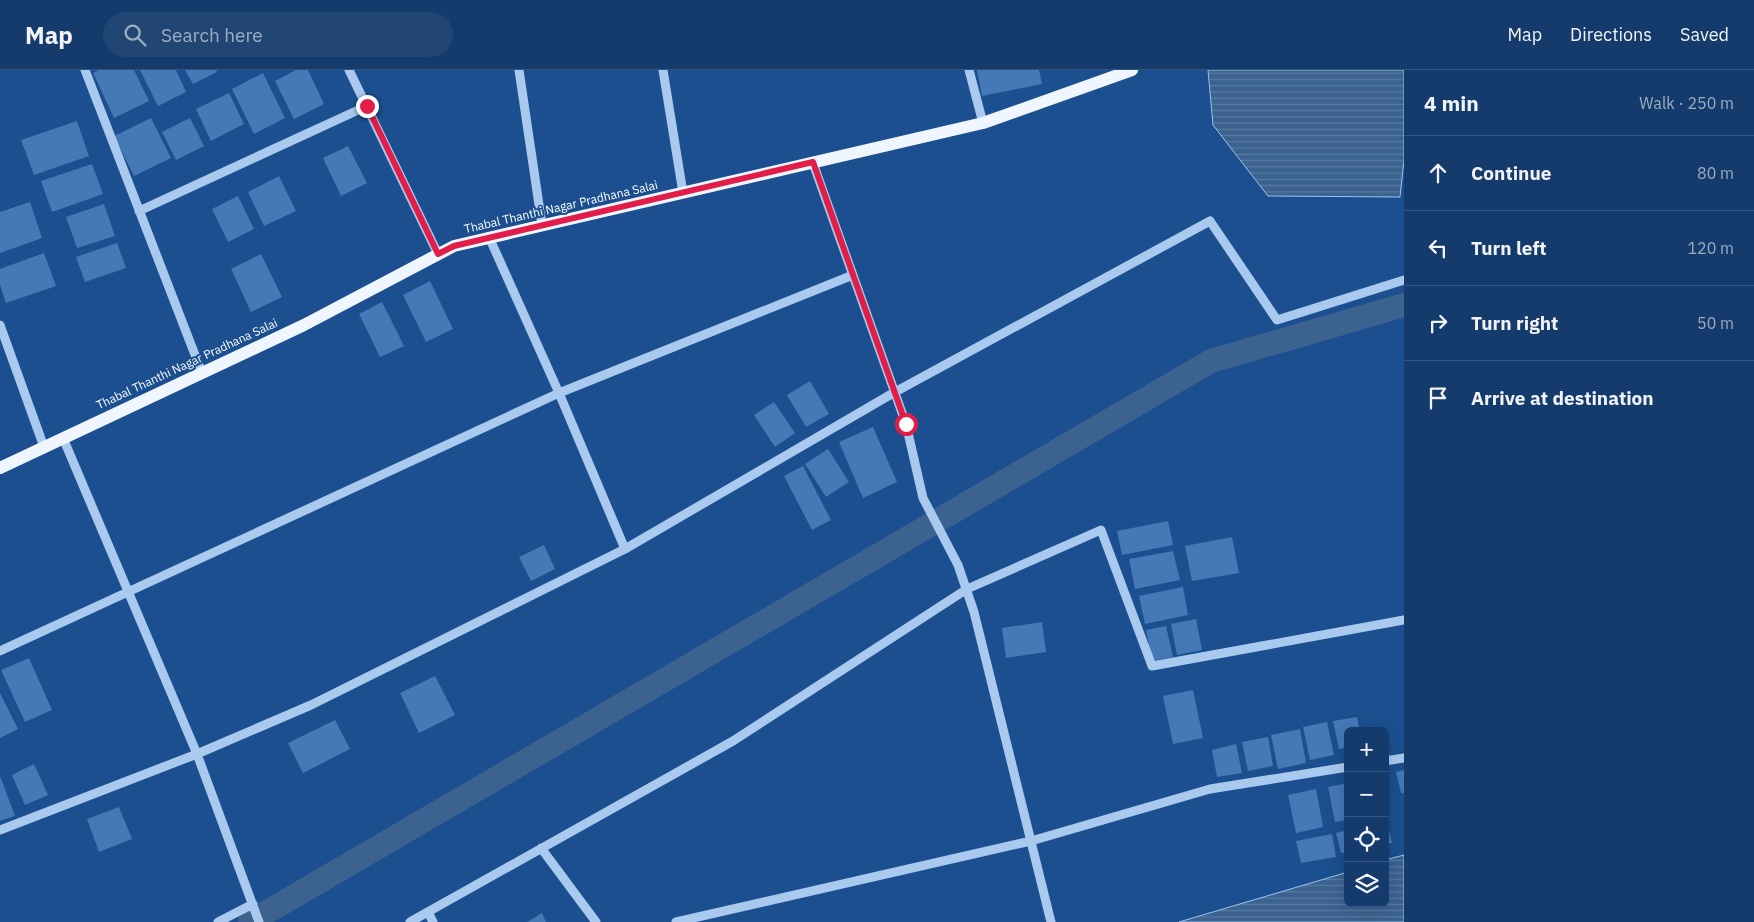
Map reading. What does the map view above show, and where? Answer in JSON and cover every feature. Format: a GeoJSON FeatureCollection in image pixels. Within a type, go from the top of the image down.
{"type":"FeatureCollection","features":[{"type":"Feature","properties":{"kind":"main road","name":"Thabal Thanthi Nagar Pradhana Salai"},"geometry":{"type":"LineString","coordinates":[[0,468],[304,325],[454,246],[983,123],[1132,70]]}},
{"type":"Feature","properties":{"kind":"street"},"geometry":{"type":"LineString","coordinates":[[85,70],[202,373]]}},
{"type":"Feature","properties":{"kind":"street"},"geometry":{"type":"LineString","coordinates":[[349,70],[438,254]]}},
{"type":"Feature","properties":{"kind":"street"},"geometry":{"type":"LineString","coordinates":[[519,70],[542,225]]}},
{"type":"Feature","properties":{"kind":"street"},"geometry":{"type":"LineString","coordinates":[[663,70],[682,193]]}},
{"type":"Feature","properties":{"kind":"street"},"geometry":{"type":"LineString","coordinates":[[969,70],[983,123]]}},
{"type":"Feature","properties":{"kind":"street"},"geometry":{"type":"LineString","coordinates":[[140,211],[367,106]]}},
{"type":"Feature","properties":{"kind":"street"},"geometry":{"type":"LineString","coordinates":[[813,162],[906,424],[923,498],[958,565],[974,612],[1051,922]]}},
{"type":"Feature","properties":{"kind":"street"},"geometry":{"type":"LineString","coordinates":[[0,830],[196,754],[311,705],[624,548],[895,392],[1210,220],[1277,320],[1404,280]]}},
{"type":"Feature","properties":{"kind":"street"},"geometry":{"type":"LineString","coordinates":[[489,237],[559,393],[624,548]]}},
{"type":"Feature","properties":{"kind":"street"},"geometry":{"type":"LineString","coordinates":[[0,651],[559,393],[853,275]]}},
{"type":"Feature","properties":{"kind":"street"},"geometry":{"type":"LineString","coordinates":[[0,325],[44,447]]}},
{"type":"Feature","properties":{"kind":"street"},"geometry":{"type":"LineString","coordinates":[[63,438],[196,754],[259,922]]}},
{"type":"Feature","properties":{"kind":"street"},"geometry":{"type":"LineString","coordinates":[[410,922],[733,741],[966,590],[1101,530],[1152,666],[1404,620]]}},
{"type":"Feature","properties":{"kind":"street"},"geometry":{"type":"LineString","coordinates":[[1389,760],[1404,758]]}},
{"type":"Feature","properties":{"kind":"street"},"geometry":{"type":"LineString","coordinates":[[676,922],[1031,841],[1210,788],[1344,768]]}},
{"type":"Feature","properties":{"kind":"street"},"geometry":{"type":"LineString","coordinates":[[541,848],[596,922]]}},
{"type":"Feature","properties":{"kind":"street"},"geometry":{"type":"LineString","coordinates":[[218,922],[254,908]]}},
{"type":"Feature","properties":{"kind":"street"},"geometry":{"type":"LineString","coordinates":[[428,912],[433,922]]}},
{"type":"Feature","properties":{"kind":"water"},"geometry":{"type":"Polygon","coordinates":[[[1208,70],[1404,70],[1404,160],[1400,197],[1268,196],[1213,125],[1208,70]]]}},
{"type":"Feature","properties":{"kind":"water"},"geometry":{"type":"Polygon","coordinates":[[[1404,855],[1404,922],[1179,922],[1344,873],[1344,907],[1389,907],[1389,859],[1404,855]]]}},
{"type":"Feature","properties":{"kind":"building"},"geometry":{"type":"Polygon","coordinates":[[[99,70],[134,70],[149,101],[114,118],[93,73],[99,70]]]}},
{"type":"Feature","properties":{"kind":"building"},"geometry":{"type":"Polygon","coordinates":[[[140,70],[176,70],[186,92],[158,106],[140,70]]]}},
{"type":"Feature","properties":{"kind":"building"},"geometry":{"type":"Polygon","coordinates":[[[185,70],[216,70],[217,72],[193,84],[185,70]]]}},
{"type":"Feature","properties":{"kind":"building"},"geometry":{"type":"Polygon","coordinates":[[[296,70],[308,70],[324,104],[294,119],[275,81],[296,70]]]}},
{"type":"Feature","properties":{"kind":"building"},"geometry":{"type":"Polygon","coordinates":[[[977,70],[1039,70],[1042,84],[982,96],[977,70]]]}},
{"type":"Feature","properties":{"kind":"building"},"geometry":{"type":"Polygon","coordinates":[[[263,73],[285,118],[254,134],[232,89],[263,73]]]}},
{"type":"Feature","properties":{"kind":"building"},"geometry":{"type":"Polygon","coordinates":[[[229,93],[244,124],[211,141],[196,109],[229,93]]]}},
{"type":"Feature","properties":{"kind":"building"},"geometry":{"type":"Polygon","coordinates":[[[151,118],[171,158],[134,176],[114,136],[151,118]]]}},
{"type":"Feature","properties":{"kind":"building"},"geometry":{"type":"Polygon","coordinates":[[[190,118],[204,146],[176,160],[162,132],[190,118]]]}},
{"type":"Feature","properties":{"kind":"building"},"geometry":{"type":"Polygon","coordinates":[[[77,121],[89,156],[34,175],[21,140],[77,121]]]}},
{"type":"Feature","properties":{"kind":"building"},"geometry":{"type":"Polygon","coordinates":[[[348,146],[367,183],[341,196],[323,158],[348,146]]]}},
{"type":"Feature","properties":{"kind":"building"},"geometry":{"type":"Polygon","coordinates":[[[92,164],[103,194],[52,212],[41,181],[92,164]]]}},
{"type":"Feature","properties":{"kind":"building"},"geometry":{"type":"Polygon","coordinates":[[[279,176],[296,211],[264,226],[248,192],[279,176]]]}},
{"type":"Feature","properties":{"kind":"building"},"geometry":{"type":"Polygon","coordinates":[[[238,196],[254,229],[228,242],[212,209],[238,196]]]}},
{"type":"Feature","properties":{"kind":"building"},"geometry":{"type":"Polygon","coordinates":[[[30,202],[42,238],[0,253],[0,212],[30,202]]]}},
{"type":"Feature","properties":{"kind":"building"},"geometry":{"type":"Polygon","coordinates":[[[104,204],[115,236],[77,248],[66,217],[104,204]]]}},
{"type":"Feature","properties":{"kind":"building"},"geometry":{"type":"Polygon","coordinates":[[[117,243],[126,268],[85,282],[76,257],[117,243]]]}},
{"type":"Feature","properties":{"kind":"building"},"geometry":{"type":"Polygon","coordinates":[[[44,253],[56,286],[6,303],[0,285],[0,269],[44,253]]]}},
{"type":"Feature","properties":{"kind":"building"},"geometry":{"type":"Polygon","coordinates":[[[261,254],[282,297],[251,312],[231,269],[261,254]]]}},
{"type":"Feature","properties":{"kind":"building"},"geometry":{"type":"Polygon","coordinates":[[[430,281],[453,329],[426,342],[403,295],[430,281]]]}},
{"type":"Feature","properties":{"kind":"building"},"geometry":{"type":"Polygon","coordinates":[[[382,302],[404,346],[380,357],[359,314],[382,302]]]}},
{"type":"Feature","properties":{"kind":"building"},"geometry":{"type":"Polygon","coordinates":[[[810,381],[829,414],[806,427],[787,395],[810,381]]]}},
{"type":"Feature","properties":{"kind":"building"},"geometry":{"type":"Polygon","coordinates":[[[774,402],[795,433],[775,447],[754,415],[774,402]]]}},
{"type":"Feature","properties":{"kind":"building"},"geometry":{"type":"Polygon","coordinates":[[[873,427],[897,482],[863,498],[839,442],[873,427]]]}},
{"type":"Feature","properties":{"kind":"building"},"geometry":{"type":"Polygon","coordinates":[[[828,449],[849,482],[826,497],[805,464],[828,449]]]}},
{"type":"Feature","properties":{"kind":"building"},"geometry":{"type":"Polygon","coordinates":[[[803,466],[831,520],[812,530],[784,476],[803,466]]]}},
{"type":"Feature","properties":{"kind":"building"},"geometry":{"type":"Polygon","coordinates":[[[1168,521],[1173,545],[1122,555],[1117,531],[1168,521]]]}},
{"type":"Feature","properties":{"kind":"building"},"geometry":{"type":"Polygon","coordinates":[[[1232,537],[1239,573],[1192,581],[1185,546],[1232,537]]]}},
{"type":"Feature","properties":{"kind":"building"},"geometry":{"type":"Polygon","coordinates":[[[544,545],[555,569],[531,581],[519,557],[544,545]]]}},
{"type":"Feature","properties":{"kind":"building"},"geometry":{"type":"Polygon","coordinates":[[[1173,551],[1180,580],[1135,589],[1129,559],[1173,551]]]}},
{"type":"Feature","properties":{"kind":"building"},"geometry":{"type":"Polygon","coordinates":[[[1183,587],[1188,615],[1145,624],[1139,596],[1183,587]]]}},
{"type":"Feature","properties":{"kind":"building"},"geometry":{"type":"Polygon","coordinates":[[[1196,619],[1202,650],[1177,655],[1171,624],[1196,619]]]}},
{"type":"Feature","properties":{"kind":"building"},"geometry":{"type":"Polygon","coordinates":[[[1042,622],[1046,652],[1006,658],[1002,628],[1042,622]]]}},
{"type":"Feature","properties":{"kind":"building"},"geometry":{"type":"Polygon","coordinates":[[[1166,626],[1173,657],[1152,661],[1146,630],[1166,626]]]}},
{"type":"Feature","properties":{"kind":"building"},"geometry":{"type":"Polygon","coordinates":[[[29,658],[52,710],[25,722],[1,670],[29,658]]]}},
{"type":"Feature","properties":{"kind":"building"},"geometry":{"type":"Polygon","coordinates":[[[435,676],[455,715],[419,733],[400,693],[435,676]]]}},
{"type":"Feature","properties":{"kind":"building"},"geometry":{"type":"Polygon","coordinates":[[[1193,690],[1203,738],[1173,744],[1163,696],[1193,690]]]}},
{"type":"Feature","properties":{"kind":"building"},"geometry":{"type":"Polygon","coordinates":[[[0,693],[18,729],[0,738],[0,693]]]}},
{"type":"Feature","properties":{"kind":"building"},"geometry":{"type":"Polygon","coordinates":[[[1357,717],[1359,727],[1344,727],[1344,748],[1339,749],[1333,721],[1357,717]]]}},
{"type":"Feature","properties":{"kind":"building"},"geometry":{"type":"Polygon","coordinates":[[[335,720],[350,749],[303,773],[288,743],[335,720]]]}},
{"type":"Feature","properties":{"kind":"building"},"geometry":{"type":"Polygon","coordinates":[[[1327,722],[1334,755],[1310,760],[1303,727],[1327,722]]]}},
{"type":"Feature","properties":{"kind":"building"},"geometry":{"type":"Polygon","coordinates":[[[1300,729],[1306,763],[1278,769],[1271,735],[1300,729]]]}},
{"type":"Feature","properties":{"kind":"building"},"geometry":{"type":"Polygon","coordinates":[[[1268,737],[1273,766],[1248,771],[1242,742],[1268,737]]]}},
{"type":"Feature","properties":{"kind":"building"},"geometry":{"type":"Polygon","coordinates":[[[1236,744],[1242,773],[1217,777],[1212,750],[1236,744]]]}},
{"type":"Feature","properties":{"kind":"building"},"geometry":{"type":"Polygon","coordinates":[[[34,764],[48,795],[25,805],[12,775],[34,764]]]}},
{"type":"Feature","properties":{"kind":"building"},"geometry":{"type":"Polygon","coordinates":[[[1404,770],[1404,793],[1401,793],[1396,772],[1404,770]]]}},
{"type":"Feature","properties":{"kind":"building"},"geometry":{"type":"Polygon","coordinates":[[[0,776],[15,816],[0,821],[0,776]]]}},
{"type":"Feature","properties":{"kind":"building"},"geometry":{"type":"Polygon","coordinates":[[[1344,784],[1344,821],[1335,822],[1328,787],[1344,784]]]}},
{"type":"Feature","properties":{"kind":"building"},"geometry":{"type":"Polygon","coordinates":[[[1316,789],[1323,827],[1296,833],[1288,795],[1316,789]]]}},
{"type":"Feature","properties":{"kind":"building"},"geometry":{"type":"Polygon","coordinates":[[[119,807],[132,839],[99,852],[87,819],[119,807]]]}},
{"type":"Feature","properties":{"kind":"building"},"geometry":{"type":"Polygon","coordinates":[[[1389,830],[1392,843],[1389,843],[1389,830]]]}},
{"type":"Feature","properties":{"kind":"building"},"geometry":{"type":"Polygon","coordinates":[[[1344,831],[1344,853],[1341,853],[1336,833],[1344,831]]]}},
{"type":"Feature","properties":{"kind":"building"},"geometry":{"type":"Polygon","coordinates":[[[1332,834],[1336,857],[1301,863],[1296,841],[1332,834]]]}},
{"type":"Feature","properties":{"kind":"building"},"geometry":{"type":"Polygon","coordinates":[[[542,913],[546,922],[527,922],[542,913]]]}},
{"type":"Feature","properties":{"kind":"waterway"},"geometry":{"type":"LineString","coordinates":[[250,922],[1211,361],[1404,305]]}},
{"type":"Feature","properties":{"kind":"route"},"geometry":{"type":"LineString","coordinates":[[367,106],[438,254],[454,246],[813,162],[906,424]]}}]}
